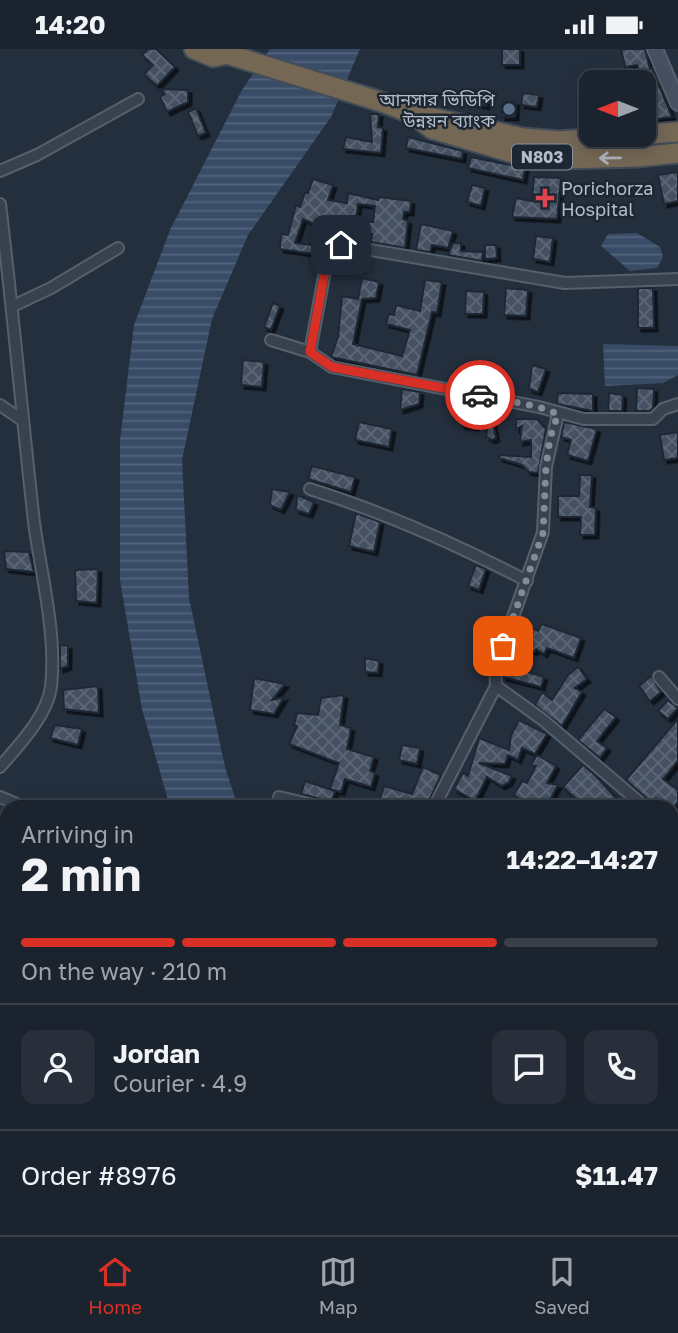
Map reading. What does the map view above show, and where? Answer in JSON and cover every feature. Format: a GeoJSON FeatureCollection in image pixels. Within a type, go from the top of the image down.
{"type":"FeatureCollection","features":[{"type":"Feature","properties":{"kind":"highway","name":"N803"},"geometry":{"type":"LineString","coordinates":[[194,49],[214,57],[230,54],[385,103],[415,115],[432,128],[520,156],[560,159],[678,153]]}},
{"type":"Feature","properties":{"kind":"highway","name":"N803"},"geometry":{"type":"LineString","coordinates":[[415,115],[435,116],[523,138],[559,141],[678,132]]}},
{"type":"Feature","properties":{"kind":"main road"},"geometry":{"type":"LineString","coordinates":[[655,49],[678,103]]}},
{"type":"Feature","properties":{"kind":"street"},"geometry":{"type":"LineString","coordinates":[[0,171],[37,155],[138,99]]}},
{"type":"Feature","properties":{"kind":"street"},"geometry":{"type":"LineString","coordinates":[[0,204],[13,306],[22,420],[51,645],[51,689],[24,739],[0,767]]}},
{"type":"Feature","properties":{"kind":"street"},"geometry":{"type":"LineString","coordinates":[[310,352],[325,271],[331,251],[341,245],[565,283],[678,279]]}},
{"type":"Feature","properties":{"kind":"street"},"geometry":{"type":"LineString","coordinates":[[13,306],[51,288],[118,248]]}},
{"type":"Feature","properties":{"kind":"street"},"geometry":{"type":"LineString","coordinates":[[271,340],[310,352],[332,367],[539,407],[558,414],[591,419],[642,421],[653,419],[663,409],[678,404]]}},
{"type":"Feature","properties":{"kind":"street"},"geometry":{"type":"LineString","coordinates":[[0,405],[22,420]]}},
{"type":"Feature","properties":{"kind":"street"},"geometry":{"type":"LineString","coordinates":[[438,800],[496,686],[495,668],[543,533],[546,467],[550,438],[558,414]]}},
{"type":"Feature","properties":{"kind":"street"},"geometry":{"type":"LineString","coordinates":[[310,489],[382,512],[467,549],[527,581]]}},
{"type":"Feature","properties":{"kind":"street"},"geometry":{"type":"LineString","coordinates":[[659,677],[678,699]]}},
{"type":"Feature","properties":{"kind":"street"},"geometry":{"type":"LineString","coordinates":[[496,686],[543,720],[637,800]]}},
{"type":"Feature","properties":{"kind":"street"},"geometry":{"type":"LineString","coordinates":[[279,797],[292,800]]}},
{"type":"Feature","properties":{"kind":"water"},"geometry":{"type":"Polygon","coordinates":[[[270,49],[360,49],[331,117],[248,235],[212,319],[182,460],[189,598],[225,767],[236,800],[168,800],[142,709],[120,580],[120,440],[134,325],[170,230],[242,90],[270,49]]]}},
{"type":"Feature","properties":{"kind":"water"},"geometry":{"type":"Polygon","coordinates":[[[637,233],[660,247],[663,257],[657,268],[630,271],[601,246],[608,234],[637,233]]]}},
{"type":"Feature","properties":{"kind":"water"},"geometry":{"type":"Polygon","coordinates":[[[603,344],[678,346],[678,375],[663,383],[605,386],[603,344]]]}},
{"type":"Feature","properties":{"kind":"building"},"geometry":{"type":"Polygon","coordinates":[[[148,49],[156,49],[175,67],[157,86],[144,74],[153,65],[142,55],[148,49]]]}},
{"type":"Feature","properties":{"kind":"building"},"geometry":{"type":"Polygon","coordinates":[[[502,49],[520,49],[520,65],[502,65],[502,49]]]}},
{"type":"Feature","properties":{"kind":"building"},"geometry":{"type":"Polygon","coordinates":[[[621,49],[645,49],[650,69],[653,70],[639,70],[637,65],[625,67],[621,49]]]}},
{"type":"Feature","properties":{"kind":"building"},"geometry":{"type":"Polygon","coordinates":[[[656,78],[672,117],[656,119],[656,78]]]}},
{"type":"Feature","properties":{"kind":"building"},"geometry":{"type":"Polygon","coordinates":[[[160,89],[188,90],[188,102],[167,112],[160,97],[165,94],[160,89]]]}},
{"type":"Feature","properties":{"kind":"building"},"geometry":{"type":"Polygon","coordinates":[[[463,89],[489,94],[486,106],[461,100],[463,89]]]}},
{"type":"Feature","properties":{"kind":"building"},"geometry":{"type":"Polygon","coordinates":[[[523,93],[539,95],[537,107],[521,105],[523,93]]]}},
{"type":"Feature","properties":{"kind":"building","name":"আনসার ভিডিপি উন্নয়ন ব্যাংক"},"geometry":{"type":"Polygon","coordinates":[[[502,102],[516,102],[515,117],[502,117],[502,102]]]}},
{"type":"Feature","properties":{"kind":"building"},"geometry":{"type":"Polygon","coordinates":[[[196,108],[206,133],[198,136],[188,112],[196,108]]]}},
{"type":"Feature","properties":{"kind":"building"},"geometry":{"type":"Polygon","coordinates":[[[370,114],[379,114],[378,127],[383,128],[381,153],[343,149],[346,137],[372,142],[370,114]]]}},
{"type":"Feature","properties":{"kind":"building"},"geometry":{"type":"Polygon","coordinates":[[[408,137],[463,151],[462,159],[406,148],[408,137]]]}},
{"type":"Feature","properties":{"kind":"building"},"geometry":{"type":"Polygon","coordinates":[[[471,157],[525,168],[523,180],[468,168],[471,157]]]}},
{"type":"Feature","properties":{"kind":"building"},"geometry":{"type":"Polygon","coordinates":[[[678,172],[678,201],[664,204],[658,175],[678,172]]]}},
{"type":"Feature","properties":{"kind":"building","name":"Porichorza Hospital"},"geometry":{"type":"Polygon","coordinates":[[[534,177],[561,178],[557,219],[512,217],[516,198],[532,201],[534,177]]]}},
{"type":"Feature","properties":{"kind":"building"},"geometry":{"type":"Polygon","coordinates":[[[313,179],[333,185],[328,200],[347,203],[348,193],[378,200],[379,197],[411,201],[410,212],[404,212],[403,219],[408,221],[405,248],[371,242],[372,234],[358,233],[359,221],[373,222],[375,206],[358,204],[356,221],[342,218],[334,240],[326,245],[322,255],[280,249],[281,234],[288,235],[296,205],[300,207],[305,192],[308,193],[313,179]],[[303,219],[295,243],[319,246],[323,228],[303,219]]]}},
{"type":"Feature","properties":{"kind":"building"},"geometry":{"type":"Polygon","coordinates":[[[472,185],[485,188],[481,206],[467,202],[472,185]]]}},
{"type":"Feature","properties":{"kind":"building"},"geometry":{"type":"Polygon","coordinates":[[[421,224],[453,231],[448,248],[432,245],[430,252],[416,250],[421,224]]]}},
{"type":"Feature","properties":{"kind":"building"},"geometry":{"type":"Polygon","coordinates":[[[536,236],[553,238],[550,262],[533,259],[536,236]]]}},
{"type":"Feature","properties":{"kind":"building"},"geometry":{"type":"Polygon","coordinates":[[[453,243],[461,243],[461,251],[483,252],[482,261],[448,255],[453,243]]]}},
{"type":"Feature","properties":{"kind":"building"},"geometry":{"type":"Polygon","coordinates":[[[485,245],[496,245],[497,258],[485,259],[485,245]]]}},
{"type":"Feature","properties":{"kind":"building"},"geometry":{"type":"Polygon","coordinates":[[[362,278],[379,282],[376,298],[362,299],[353,344],[402,356],[410,330],[386,324],[389,314],[394,315],[396,305],[420,311],[425,280],[442,282],[437,313],[432,312],[417,375],[331,357],[338,337],[342,296],[358,299],[362,278]]]}},
{"type":"Feature","properties":{"kind":"building"},"geometry":{"type":"Polygon","coordinates":[[[506,288],[528,290],[526,316],[504,315],[506,288]]]}},
{"type":"Feature","properties":{"kind":"building"},"geometry":{"type":"Polygon","coordinates":[[[638,288],[653,288],[654,328],[638,328],[638,288]]]}},
{"type":"Feature","properties":{"kind":"building"},"geometry":{"type":"Polygon","coordinates":[[[466,291],[484,292],[483,314],[465,314],[466,291]]]}},
{"type":"Feature","properties":{"kind":"building"},"geometry":{"type":"Polygon","coordinates":[[[273,303],[280,306],[271,330],[264,327],[273,303]]]}},
{"type":"Feature","properties":{"kind":"building"},"geometry":{"type":"Polygon","coordinates":[[[243,360],[264,362],[262,387],[241,385],[243,360]]]}},
{"type":"Feature","properties":{"kind":"building"},"geometry":{"type":"Polygon","coordinates":[[[532,365],[546,369],[538,392],[529,389],[532,365]]]}},
{"type":"Feature","properties":{"kind":"building"},"geometry":{"type":"Polygon","coordinates":[[[474,373],[502,378],[499,391],[472,386],[474,373]]]}},
{"type":"Feature","properties":{"kind":"building"},"geometry":{"type":"Polygon","coordinates":[[[637,388],[654,389],[653,408],[650,411],[636,411],[637,388]]]}},
{"type":"Feature","properties":{"kind":"building"},"geometry":{"type":"Polygon","coordinates":[[[402,389],[420,392],[419,404],[400,410],[402,389]]]}},
{"type":"Feature","properties":{"kind":"building"},"geometry":{"type":"Polygon","coordinates":[[[558,393],[593,394],[593,411],[557,404],[558,393]]]}},
{"type":"Feature","properties":{"kind":"building"},"geometry":{"type":"Polygon","coordinates":[[[609,393],[623,395],[622,411],[608,411],[609,393]]]}},
{"type":"Feature","properties":{"kind":"building"},"geometry":{"type":"Polygon","coordinates":[[[465,401],[479,404],[475,427],[461,425],[465,401]]]}},
{"type":"Feature","properties":{"kind":"building"},"geometry":{"type":"Polygon","coordinates":[[[490,411],[496,438],[492,440],[486,437],[490,411]]]}},
{"type":"Feature","properties":{"kind":"building"},"geometry":{"type":"Polygon","coordinates":[[[516,419],[537,419],[546,429],[538,473],[529,472],[522,465],[499,458],[500,455],[531,457],[531,440],[520,442],[522,426],[516,429],[516,419]]]}},
{"type":"Feature","properties":{"kind":"building"},"geometry":{"type":"Polygon","coordinates":[[[359,422],[392,429],[389,447],[355,440],[359,422]]]}},
{"type":"Feature","properties":{"kind":"building"},"geometry":{"type":"Polygon","coordinates":[[[564,422],[597,429],[588,461],[567,455],[571,440],[561,437],[564,422]]]}},
{"type":"Feature","properties":{"kind":"building"},"geometry":{"type":"Polygon","coordinates":[[[678,432],[678,458],[664,460],[660,435],[678,432]]]}},
{"type":"Feature","properties":{"kind":"building"},"geometry":{"type":"Polygon","coordinates":[[[312,466],[355,477],[351,492],[308,479],[312,466]]]}},
{"type":"Feature","properties":{"kind":"building"},"geometry":{"type":"Polygon","coordinates":[[[580,475],[592,475],[590,507],[596,508],[595,535],[580,535],[581,517],[558,517],[558,496],[579,496],[580,475]]]}},
{"type":"Feature","properties":{"kind":"building"},"geometry":{"type":"Polygon","coordinates":[[[272,489],[290,492],[281,510],[270,505],[272,489]]]}},
{"type":"Feature","properties":{"kind":"building"},"geometry":{"type":"Polygon","coordinates":[[[297,495],[314,502],[309,514],[296,510],[297,495]]]}},
{"type":"Feature","properties":{"kind":"building"},"geometry":{"type":"Polygon","coordinates":[[[356,513],[380,522],[374,552],[349,546],[356,513]]]}},
{"type":"Feature","properties":{"kind":"building"},"geometry":{"type":"Polygon","coordinates":[[[4,551],[29,552],[34,572],[6,569],[4,551]]]}},
{"type":"Feature","properties":{"kind":"building"},"geometry":{"type":"Polygon","coordinates":[[[476,565],[486,569],[479,590],[468,586],[476,565]]]}},
{"type":"Feature","properties":{"kind":"building"},"geometry":{"type":"Polygon","coordinates":[[[98,569],[97,603],[76,601],[75,570],[98,569]]]}},
{"type":"Feature","properties":{"kind":"building"},"geometry":{"type":"Polygon","coordinates":[[[523,623],[538,631],[542,624],[581,638],[574,658],[547,648],[544,654],[536,649],[534,652],[513,641],[523,623]]]}},
{"type":"Feature","properties":{"kind":"building"},"geometry":{"type":"Polygon","coordinates":[[[60,645],[68,646],[68,666],[60,669],[60,645]]]}},
{"type":"Feature","properties":{"kind":"building"},"geometry":{"type":"Polygon","coordinates":[[[365,658],[379,661],[378,673],[365,672],[365,658]]]}},
{"type":"Feature","properties":{"kind":"building"},"geometry":{"type":"Polygon","coordinates":[[[506,665],[544,677],[541,687],[503,677],[506,665]]]}},
{"type":"Feature","properties":{"kind":"building"},"geometry":{"type":"Polygon","coordinates":[[[578,667],[587,679],[575,688],[582,692],[562,726],[535,705],[542,692],[552,700],[568,675],[578,667]]]}},
{"type":"Feature","properties":{"kind":"building"},"geometry":{"type":"Polygon","coordinates":[[[651,676],[661,692],[650,701],[639,686],[651,676]]]}},
{"type":"Feature","properties":{"kind":"building"},"geometry":{"type":"Polygon","coordinates":[[[254,678],[285,684],[272,700],[284,697],[274,714],[250,710],[254,678]]]}},
{"type":"Feature","properties":{"kind":"building"},"geometry":{"type":"Polygon","coordinates":[[[98,686],[99,713],[64,709],[63,690],[98,686]]]}},
{"type":"Feature","properties":{"kind":"building"},"geometry":{"type":"Polygon","coordinates":[[[344,695],[340,725],[351,728],[347,749],[374,757],[370,771],[375,773],[371,787],[345,779],[341,792],[330,789],[339,763],[289,744],[297,726],[294,725],[297,713],[318,715],[321,698],[344,695]]]}},
{"type":"Feature","properties":{"kind":"building"},"geometry":{"type":"Polygon","coordinates":[[[668,700],[678,708],[668,719],[658,711],[668,700]]]}},
{"type":"Feature","properties":{"kind":"building"},"geometry":{"type":"Polygon","coordinates":[[[604,709],[616,717],[597,741],[607,748],[600,758],[578,740],[604,709]]]}},
{"type":"Feature","properties":{"kind":"building"},"geometry":{"type":"Polygon","coordinates":[[[678,719],[678,761],[663,779],[678,790],[678,800],[649,800],[626,780],[678,719]]]}},
{"type":"Feature","properties":{"kind":"building"},"geometry":{"type":"Polygon","coordinates":[[[519,720],[547,734],[535,754],[522,748],[518,760],[508,755],[505,764],[479,763],[512,776],[509,782],[502,786],[487,777],[476,800],[454,789],[463,773],[468,776],[479,738],[509,750],[511,735],[519,720]]]}},
{"type":"Feature","properties":{"kind":"building"},"geometry":{"type":"Polygon","coordinates":[[[55,725],[82,729],[78,745],[50,738],[55,725]]]}},
{"type":"Feature","properties":{"kind":"building"},"geometry":{"type":"Polygon","coordinates":[[[402,745],[420,748],[417,764],[399,760],[402,745]]]}},
{"type":"Feature","properties":{"kind":"building"},"geometry":{"type":"Polygon","coordinates":[[[537,755],[556,766],[547,783],[558,785],[550,800],[521,800],[514,795],[522,781],[527,783],[536,766],[531,765],[537,755]]]}},
{"type":"Feature","properties":{"kind":"building"},"geometry":{"type":"Polygon","coordinates":[[[583,765],[618,800],[577,800],[563,787],[583,765]]]}},
{"type":"Feature","properties":{"kind":"building"},"geometry":{"type":"Polygon","coordinates":[[[423,767],[441,775],[429,800],[380,800],[384,786],[412,794],[423,767]]]}},
{"type":"Feature","properties":{"kind":"building"},"geometry":{"type":"Polygon","coordinates":[[[305,781],[335,791],[332,800],[301,794],[305,781]]]}},
{"type":"Feature","properties":{"kind":"way so far"},"geometry":{"type":"LineString","coordinates":[[480,395],[539,407],[558,414],[550,438],[546,467],[543,533],[503,646]]}},
{"type":"Feature","properties":{"kind":"place","name":"আনসার ভিডিপি উন্নয়ন ব্যাংক"},"geometry":{"type":"Point","coordinates":[509,109]}},
{"type":"Feature","properties":{"kind":"place","name":"Porichorza Hospital"},"geometry":{"type":"Point","coordinates":[545,198]}},
{"type":"Feature","properties":{"kind":"route"},"geometry":{"type":"LineString","coordinates":[[341,245],[331,251],[325,271],[310,352],[332,367],[480,395]]}}]}
